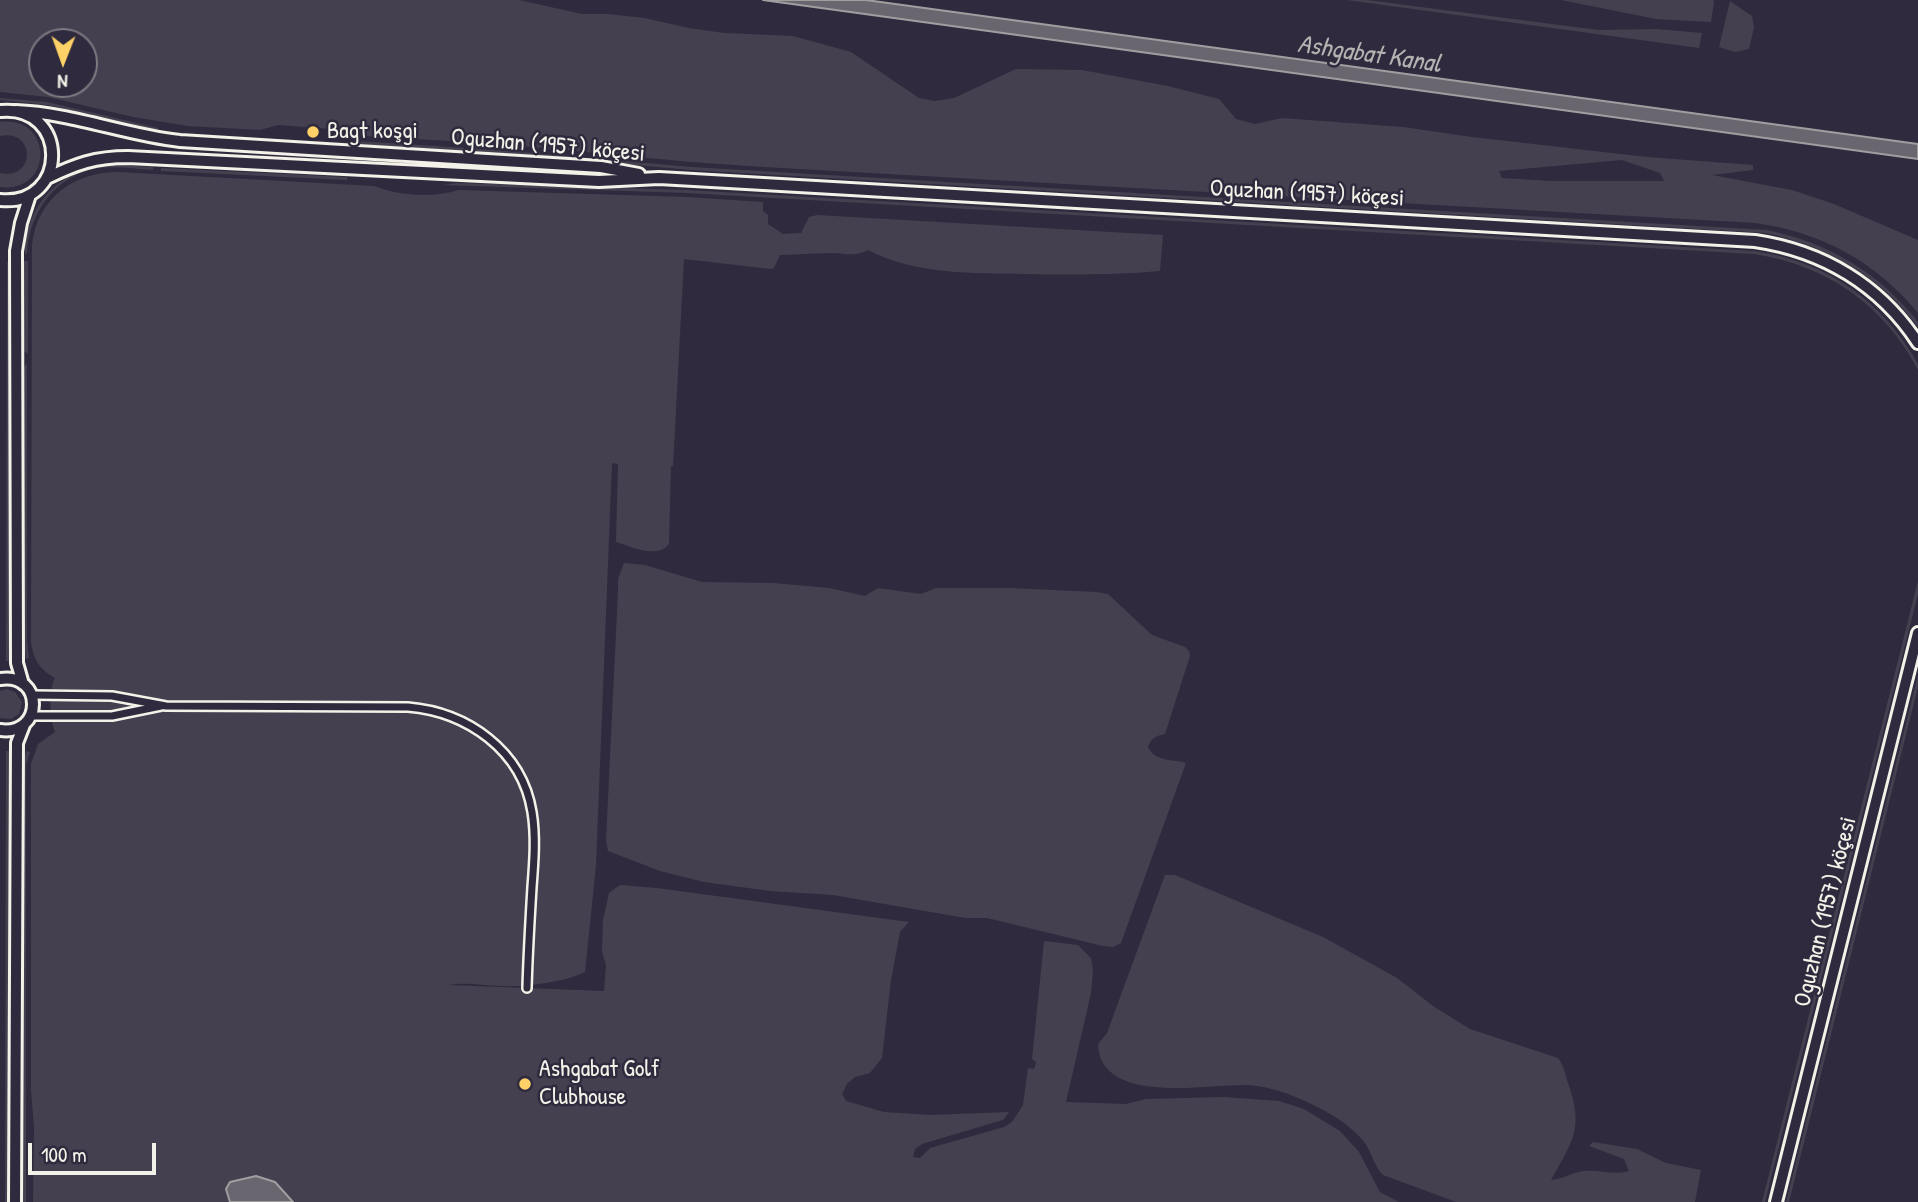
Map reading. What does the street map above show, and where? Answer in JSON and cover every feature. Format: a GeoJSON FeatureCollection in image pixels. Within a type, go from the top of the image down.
{"type":"FeatureCollection","features":[{"type":"Feature","properties":{"kind":"main road","name":"Oguzhan (1957) köçesi"},"geometry":{"type":"LineString","coordinates":[[0,111],[57,115],[163,139],[601,167],[659,178]]}},
{"type":"Feature","properties":{"kind":"main road"},"geometry":{"type":"LineString","coordinates":[[16,111],[37,121],[51,141],[53,156],[47,178]]}},
{"type":"Feature","properties":{"kind":"main road","name":"Oguzhan (1957) köçesi"},"geometry":{"type":"LineString","coordinates":[[30,195],[47,178],[84,161],[105,157],[599,181],[659,178],[1755,241],[1803,252],[1843,270],[1889,306],[1918,343]]}},
{"type":"Feature","properties":{"kind":"main road"},"geometry":{"type":"LineString","coordinates":[[0,200],[15,200],[30,195]]}},
{"type":"Feature","properties":{"kind":"main road"},"geometry":{"type":"LineString","coordinates":[[15,1202],[17,748],[18,734],[27,721],[33,704],[32,695],[23,684],[17,663],[16,251],[30,195]]}},
{"type":"Feature","properties":{"kind":"main road","name":"Oguzhan (1957) köçesi"},"geometry":{"type":"LineString","coordinates":[[1776,1202],[1918,632]]}},
{"type":"Feature","properties":{"kind":"main road"},"geometry":{"type":"LineString","coordinates":[[0,680],[13,679],[23,684]]}},
{"type":"Feature","properties":{"kind":"main road"},"geometry":{"type":"LineString","coordinates":[[0,730],[13,730],[27,721]]}},
{"type":"Feature","properties":{"kind":"street"},"geometry":{"type":"LineString","coordinates":[[32,695],[112,696],[166,706],[420,708],[452,716],[486,735],[514,766],[527,794],[532,813],[533,870],[527,988]]}},
{"type":"Feature","properties":{"kind":"street"},"geometry":{"type":"LineString","coordinates":[[27,721],[112,716],[166,706]]}},
{"type":"Feature","properties":{"kind":"shaded area"},"geometry":{"type":"Polygon","coordinates":[[[0,0],[519,0],[582,14],[644,18],[724,33],[793,36],[851,52],[919,98],[935,101],[954,98],[1016,69],[1082,70],[1168,86],[1219,99],[1236,119],[1255,124],[1282,118],[1403,127],[1647,157],[1753,165],[1753,170],[1712,175],[1792,190],[1834,204],[1918,240],[1918,313],[1884,278],[1845,252],[1802,234],[1755,223],[764,167],[501,144],[348,135],[331,129],[278,125],[260,130],[188,126],[133,117],[52,98],[98,98],[98,28],[28,28],[28,95],[0,92],[0,0]],[[1622,160],[1499,171],[1502,178],[1551,181],[1664,181],[1660,173],[1622,160]]]}},
{"type":"Feature","properties":{"kind":"shaded area"},"geometry":{"type":"Polygon","coordinates":[[[763,0],[866,0],[1918,144],[1918,159],[763,0]]]}},
{"type":"Feature","properties":{"kind":"shaded area"},"geometry":{"type":"Polygon","coordinates":[[[1347,0],[1367,0],[1598,30],[1657,29],[1702,33],[1699,48],[1347,0]]]}},
{"type":"Feature","properties":{"kind":"shaded area"},"geometry":{"type":"Polygon","coordinates":[[[1561,0],[1714,2],[1711,22],[1656,19],[1561,0]]]}},
{"type":"Feature","properties":{"kind":"shaded area"},"geometry":{"type":"Polygon","coordinates":[[[1730,1],[1752,16],[1754,27],[1749,49],[1735,52],[1719,47],[1730,1]]]}},
{"type":"Feature","properties":{"kind":"shaded area"},"geometry":{"type":"Polygon","coordinates":[[[0,98],[47,102],[158,130],[47,105],[0,98]]]}},
{"type":"Feature","properties":{"kind":"shaded area"},"geometry":{"type":"Polygon","coordinates":[[[0,122],[18,123],[30,130],[38,141],[38,168],[30,179],[18,186],[0,187],[0,173],[12,173],[20,169],[27,154],[20,140],[12,136],[0,136],[0,122]]]}},
{"type":"Feature","properties":{"kind":"shaded area"},"geometry":{"type":"Polygon","coordinates":[[[355,141],[500,150],[691,167],[1767,230],[1811,243],[1851,262],[1903,304],[1918,322],[1918,327],[1887,292],[1851,266],[1810,246],[1766,233],[691,170],[500,153],[355,144],[355,141]]]}},
{"type":"Feature","properties":{"kind":"shaded area"},"geometry":{"type":"Polygon","coordinates":[[[354,160],[563,172],[354,163],[354,160]]]}},
{"type":"Feature","properties":{"kind":"shaded area"},"geometry":{"type":"Polygon","coordinates":[[[98,167],[153,167],[153,170],[98,168],[69,179],[47,198],[39,210],[25,254],[32,218],[52,190],[80,171],[98,167]]]}},
{"type":"Feature","properties":{"kind":"shaded area"},"geometry":{"type":"Polygon","coordinates":[[[161,168],[347,177],[347,180],[161,171],[161,168]]]}},
{"type":"Feature","properties":{"kind":"shaded area"},"geometry":{"type":"Polygon","coordinates":[[[118,172],[374,186],[416,195],[459,190],[763,202],[768,224],[783,234],[801,233],[809,217],[817,215],[1163,235],[1160,271],[1126,273],[945,271],[906,264],[868,250],[854,254],[780,255],[771,269],[684,259],[671,466],[669,544],[664,548],[651,551],[616,542],[618,464],[612,463],[596,865],[585,972],[555,982],[532,985],[449,985],[604,991],[606,965],[602,952],[603,920],[609,893],[620,885],[909,922],[900,932],[891,980],[882,1058],[870,1073],[855,1077],[847,1084],[842,1094],[846,1101],[884,1112],[930,1115],[1009,1112],[1003,1120],[922,1144],[915,1149],[913,1157],[920,1158],[930,1148],[1004,1127],[1012,1122],[1023,1105],[1028,1068],[1034,1069],[1036,1062],[1032,1059],[1044,941],[1078,945],[1091,958],[1093,970],[1091,993],[1066,1102],[1126,1104],[1146,1099],[1224,1097],[1279,1101],[1304,1109],[1340,1131],[1359,1152],[1380,1192],[1399,1202],[33,1202],[31,764],[38,744],[55,732],[50,705],[55,678],[38,663],[31,641],[32,245],[41,214],[60,191],[86,177],[118,172]]]}},
{"type":"Feature","properties":{"kind":"shaded area"},"geometry":{"type":"Polygon","coordinates":[[[457,183],[687,190],[1754,251],[1805,264],[1849,287],[1869,303],[1904,341],[1918,364],[1918,370],[1888,326],[1851,292],[1806,268],[1781,259],[1754,254],[687,193],[443,185],[457,183]]]}},
{"type":"Feature","properties":{"kind":"shaded area"},"geometry":{"type":"Polygon","coordinates":[[[24,261],[28,261],[28,354],[24,351],[24,261]]]}},
{"type":"Feature","properties":{"kind":"shaded area"},"geometry":{"type":"Polygon","coordinates":[[[7,262],[10,262],[9,661],[6,661],[7,262]]]}},
{"type":"Feature","properties":{"kind":"shaded area"},"geometry":{"type":"Polygon","coordinates":[[[27,363],[29,658],[26,659],[23,640],[24,367],[27,363]]]}},
{"type":"Feature","properties":{"kind":"shaded area"},"geometry":{"type":"Polygon","coordinates":[[[624,563],[645,565],[702,582],[773,583],[829,588],[865,596],[878,588],[921,594],[936,588],[1096,592],[1108,594],[1152,635],[1185,647],[1190,656],[1165,734],[1154,738],[1148,747],[1160,758],[1186,763],[1121,943],[1113,947],[1103,946],[987,918],[965,918],[833,895],[770,891],[704,882],[660,871],[608,851],[606,840],[618,579],[624,563]]]}},
{"type":"Feature","properties":{"kind":"shaded area"},"geometry":{"type":"Polygon","coordinates":[[[1918,581],[1918,594],[1765,1202],[1762,1202],[1918,581]]]}},
{"type":"Feature","properties":{"kind":"shaded area"},"geometry":{"type":"Polygon","coordinates":[[[1918,675],[1918,687],[1789,1202],[1786,1202],[1918,675]]]}},
{"type":"Feature","properties":{"kind":"shaded area"},"geometry":{"type":"Polygon","coordinates":[[[7,689],[15,692],[22,702],[19,714],[11,719],[0,718],[0,691],[7,689]]]}},
{"type":"Feature","properties":{"kind":"shaded area"},"geometry":{"type":"Polygon","coordinates":[[[6,751],[9,751],[8,1202],[5,1202],[6,751]]]}},
{"type":"Feature","properties":{"kind":"shaded area"},"geometry":{"type":"Polygon","coordinates":[[[26,751],[30,752],[26,765],[26,1202],[23,1202],[23,765],[26,751]]]}},
{"type":"Feature","properties":{"kind":"shaded area"},"geometry":{"type":"Polygon","coordinates":[[[1165,875],[1175,875],[1323,937],[1397,978],[1433,1006],[1470,1029],[1558,1058],[1573,1099],[1575,1123],[1570,1144],[1551,1180],[1584,1171],[1629,1171],[1624,1159],[1589,1146],[1593,1142],[1637,1149],[1666,1163],[1701,1170],[1695,1202],[1456,1202],[1383,1175],[1365,1143],[1350,1128],[1322,1109],[1288,1094],[1247,1085],[1158,1087],[1135,1084],[1116,1076],[1103,1064],[1098,1044],[1107,1033],[1165,875]]]}},
{"type":"Feature","properties":{"kind":"shaded area"},"geometry":{"type":"Polygon","coordinates":[[[256,1176],[275,1182],[293,1202],[230,1202],[226,1189],[230,1182],[256,1176]]]}},
{"type":"Feature","properties":{"kind":"place","name":"Bagt koşgi"},"geometry":{"type":"Point","coordinates":[313,132]}},
{"type":"Feature","properties":{"kind":"place","name":"Ashgabat Golf Clubhouse"},"geometry":{"type":"Point","coordinates":[525,1084]}},
{"type":"Feature","properties":{"kind":"water label","name":"Ashgabat Kanal"},"geometry":{"type":"Point","coordinates":[1369,55]}}]}
